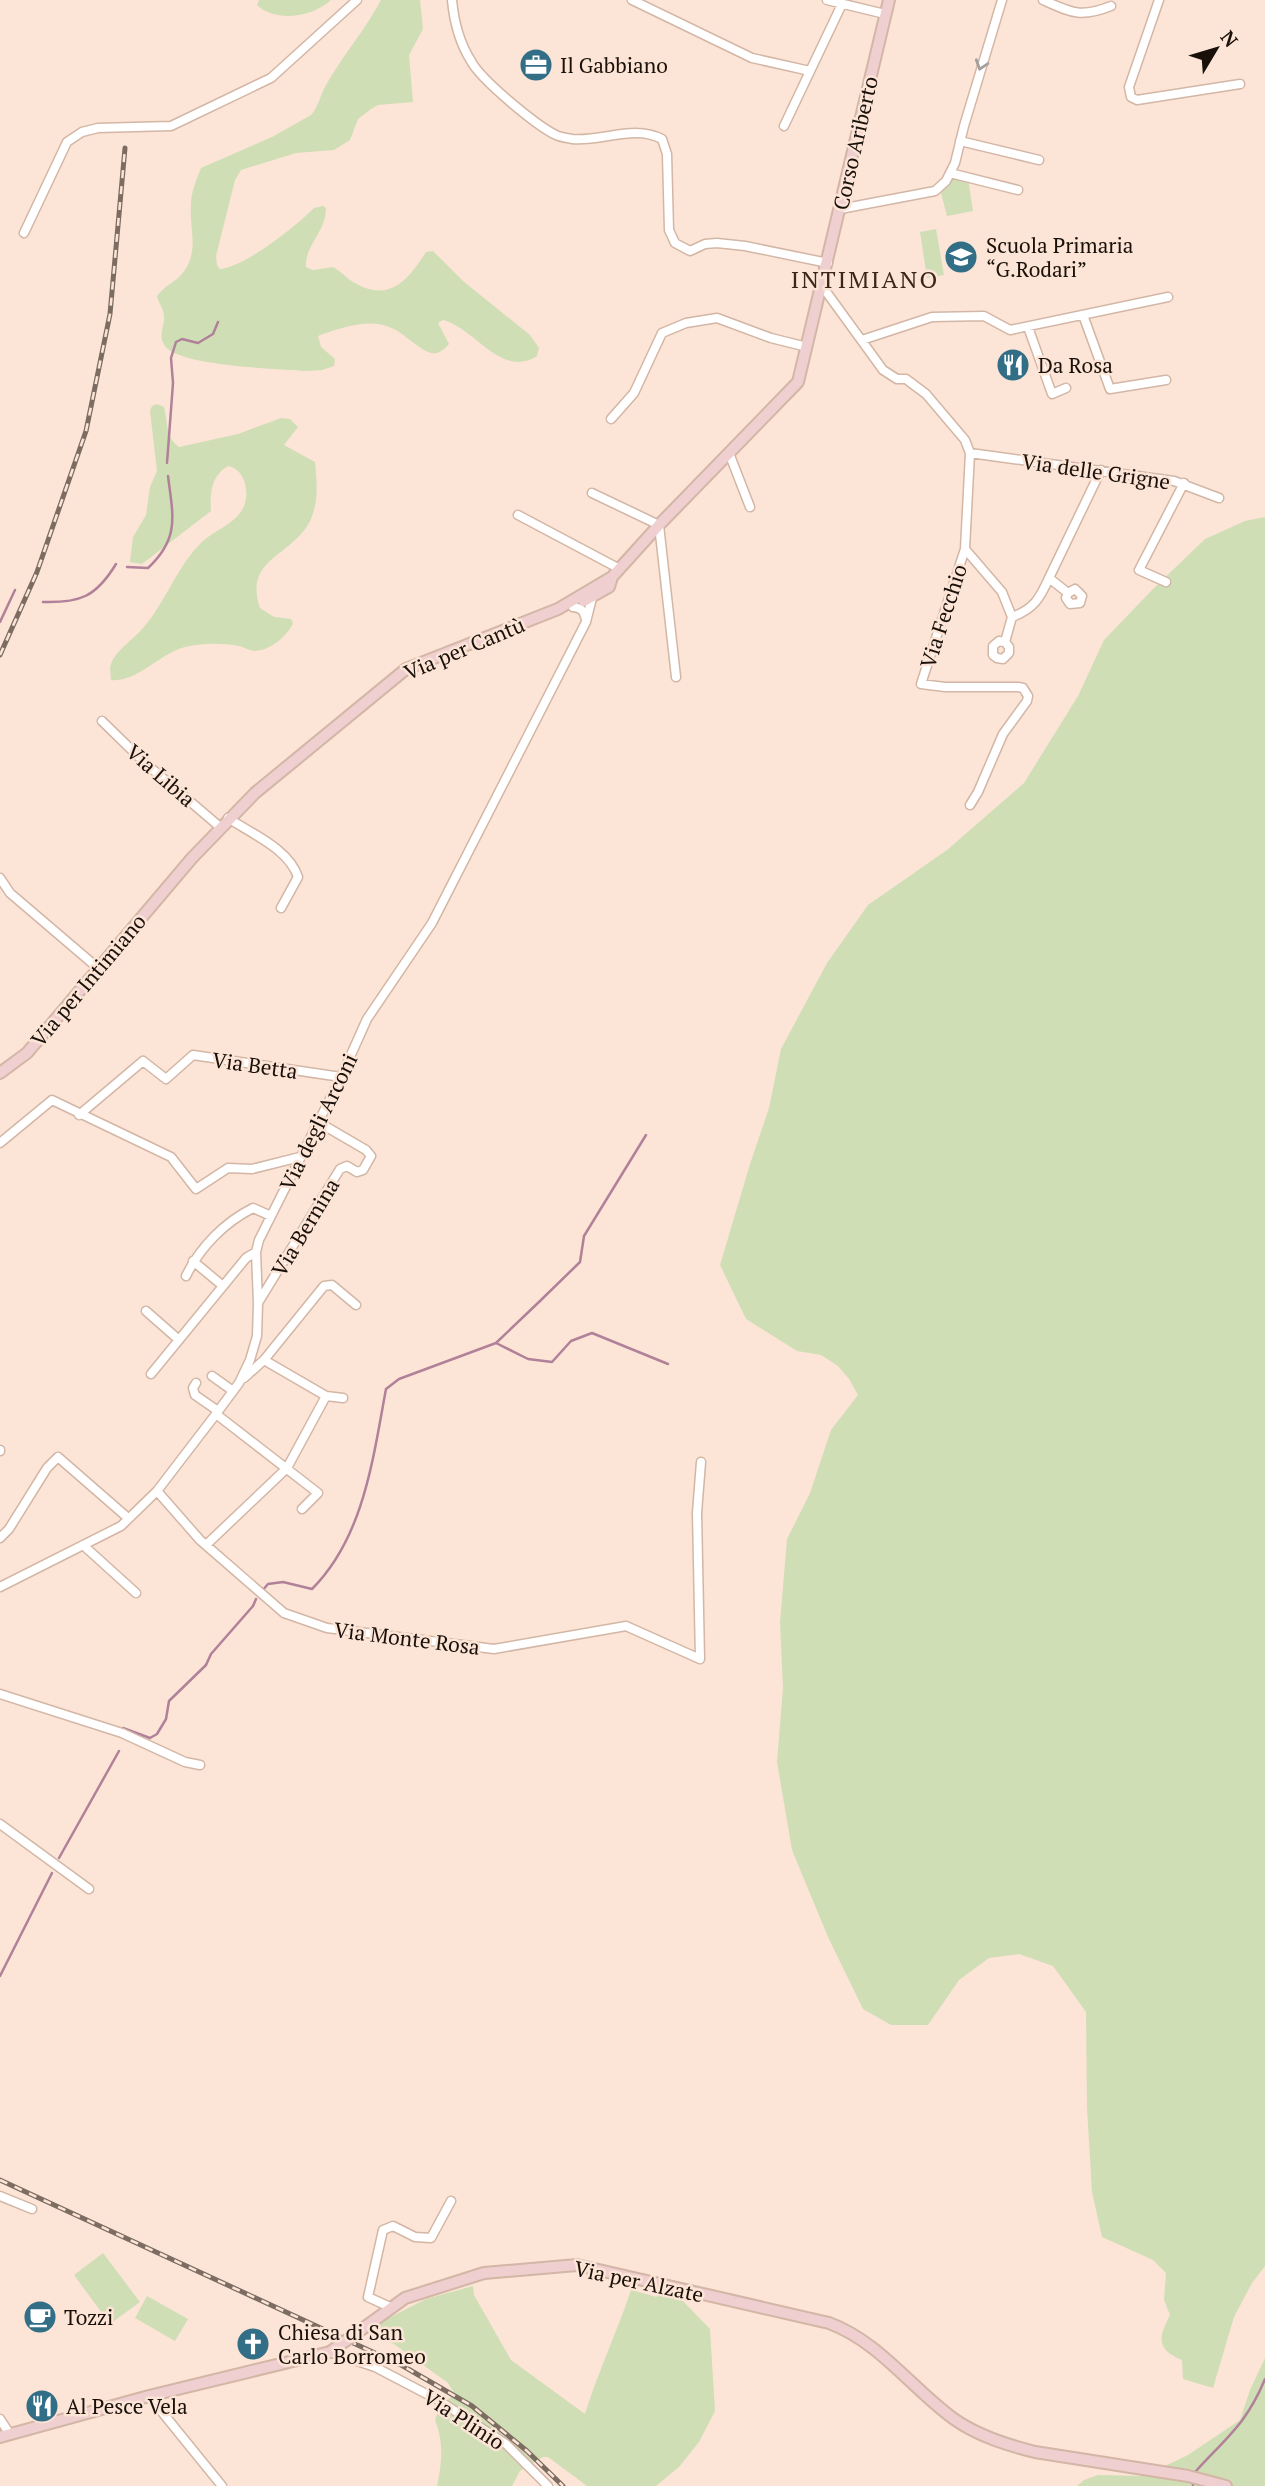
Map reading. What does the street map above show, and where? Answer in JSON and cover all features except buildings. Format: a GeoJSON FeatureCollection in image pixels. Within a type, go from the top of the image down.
{"type":"FeatureCollection","features":[{"type":"Feature","properties":{"kind":"street"},"geometry":{"type":"LineString","coordinates":[[24,233],[67,142],[73,136],[98,128],[171,126],[271,78],[357,0]]}},
{"type":"Feature","properties":{"kind":"street"},"geometry":{"type":"LineString","coordinates":[[452,0],[455,26],[472,64],[509,101],[557,136],[574,139],[634,133],[662,139],[667,154],[669,230],[676,243],[691,251],[705,244],[745,246],[828,263]]}},
{"type":"Feature","properties":{"kind":"street"},"geometry":{"type":"LineString","coordinates":[[632,0],[752,58],[810,71]]}},
{"type":"Feature","properties":{"kind":"street"},"geometry":{"type":"LineString","coordinates":[[827,0],[886,14]]}},
{"type":"Feature","properties":{"kind":"street","name":"Corso Ariberto"},"geometry":{"type":"LineString","coordinates":[[822,286],[889,0]]}},
{"type":"Feature","properties":{"kind":"street"},"geometry":{"type":"LineString","coordinates":[[840,209],[934,191],[946,181],[955,163],[1002,0]]}},
{"type":"Feature","properties":{"kind":"street"},"geometry":{"type":"LineString","coordinates":[[1043,0],[1081,15],[1111,6]]}},
{"type":"Feature","properties":{"kind":"street"},"geometry":{"type":"LineString","coordinates":[[1159,0],[1129,87],[1131,97],[1137,100],[1240,85]]}},
{"type":"Feature","properties":{"kind":"street"},"geometry":{"type":"LineString","coordinates":[[784,126],[842,4]]}},
{"type":"Feature","properties":{"kind":"street"},"geometry":{"type":"LineString","coordinates":[[960,141],[1039,160]]}},
{"type":"Feature","properties":{"kind":"street"},"geometry":{"type":"LineString","coordinates":[[950,173],[1018,190]]}},
{"type":"Feature","properties":{"kind":"street"},"geometry":{"type":"LineString","coordinates":[[822,286],[883,370],[897,379],[906,379],[926,394],[965,440],[970,453]]}},
{"type":"Feature","properties":{"kind":"street","name":"Via per Cantù"},"geometry":{"type":"LineString","coordinates":[[172,881],[224,822],[255,793],[406,669],[590,595],[615,573],[798,382],[822,286]]}},
{"type":"Feature","properties":{"kind":"street"},"geometry":{"type":"LineString","coordinates":[[862,341],[932,317],[984,316],[1010,330],[1168,297]]}},
{"type":"Feature","properties":{"kind":"street"},"geometry":{"type":"LineString","coordinates":[[1083,315],[1110,389],[1166,380]]}},
{"type":"Feature","properties":{"kind":"street"},"geometry":{"type":"LineString","coordinates":[[611,419],[634,393],[662,333],[686,323],[717,318],[771,338],[807,347]]}},
{"type":"Feature","properties":{"kind":"street"},"geometry":{"type":"LineString","coordinates":[[1028,327],[1052,394],[1066,387]]}},
{"type":"Feature","properties":{"kind":"street"},"geometry":{"type":"LineString","coordinates":[[729,453],[750,507]]}},
{"type":"Feature","properties":{"kind":"street","name":"Via delle Grigne"},"geometry":{"type":"LineString","coordinates":[[970,453],[1184,483],[1219,498]]}},
{"type":"Feature","properties":{"kind":"street","name":"Via Fecchio"},"geometry":{"type":"LineString","coordinates":[[970,453],[965,549],[921,684],[945,687],[1018,687],[1026,691],[1027,701],[1003,734],[978,793],[970,805]]}},
{"type":"Feature","properties":{"kind":"street"},"geometry":{"type":"LineString","coordinates":[[1012,617],[1032,608],[1040,599],[1101,470]]}},
{"type":"Feature","properties":{"kind":"street"},"geometry":{"type":"LineString","coordinates":[[1166,583],[1139,570],[1184,483]]}},
{"type":"Feature","properties":{"kind":"street"},"geometry":{"type":"LineString","coordinates":[[592,493],[659,525],[676,677]]}},
{"type":"Feature","properties":{"kind":"street"},"geometry":{"type":"LineString","coordinates":[[518,515],[615,573]]}},
{"type":"Feature","properties":{"kind":"street"},"geometry":{"type":"LineString","coordinates":[[965,549],[1002,592],[1012,617],[1005,642]]}},
{"type":"Feature","properties":{"kind":"street"},"geometry":{"type":"LineString","coordinates":[[1049,578],[1068,593]]}},
{"type":"Feature","properties":{"kind":"street"},"geometry":{"type":"LineString","coordinates":[[558,609],[572,607],[590,595]]}},
{"type":"Feature","properties":{"kind":"street","name":"Via degli Arconi"},"geometry":{"type":"LineString","coordinates":[[0,1587],[121,1526],[157,1491],[239,1383],[257,1336],[256,1252],[259,1240],[341,1077],[367,1019],[432,923],[586,621],[590,595]]}},
{"type":"Feature","properties":{"kind":"street"},"geometry":{"type":"LineString","coordinates":[[572,607],[580,608],[586,621]]}},
{"type":"Feature","properties":{"kind":"street","name":"Via Libia"},"geometry":{"type":"LineString","coordinates":[[102,721],[144,762],[224,822],[278,851],[294,864],[298,877],[281,908]]}},
{"type":"Feature","properties":{"kind":"street"},"geometry":{"type":"LineString","coordinates":[[0,878],[10,893],[99,969]]}},
{"type":"Feature","properties":{"kind":"street","name":"Via per Intimiano"},"geometry":{"type":"LineString","coordinates":[[0,1073],[27,1052],[172,881]]}},
{"type":"Feature","properties":{"kind":"street","name":"Via Betta"},"geometry":{"type":"LineString","coordinates":[[79,1115],[143,1060],[166,1079],[193,1055],[341,1077]]}},
{"type":"Feature","properties":{"kind":"street"},"geometry":{"type":"LineString","coordinates":[[0,1143],[52,1100],[171,1157],[196,1189],[228,1168],[252,1169],[300,1157]]}},
{"type":"Feature","properties":{"kind":"street","name":"Via Bernina"},"geometry":{"type":"LineString","coordinates":[[258,1303],[340,1169],[347,1166],[357,1172],[363,1170],[371,1156],[366,1150],[318,1122]]}},
{"type":"Feature","properties":{"kind":"street"},"geometry":{"type":"LineString","coordinates":[[187,1276],[194,1261],[217,1233],[246,1212],[253,1208],[271,1216]]}},
{"type":"Feature","properties":{"kind":"street"},"geometry":{"type":"LineString","coordinates":[[151,1374],[246,1258],[256,1252]]}},
{"type":"Feature","properties":{"kind":"street"},"geometry":{"type":"LineString","coordinates":[[194,1261],[223,1286]]}},
{"type":"Feature","properties":{"kind":"street"},"geometry":{"type":"LineString","coordinates":[[239,1383],[264,1360],[324,1286],[332,1285],[356,1305]]}},
{"type":"Feature","properties":{"kind":"street"},"geometry":{"type":"LineString","coordinates":[[146,1311],[179,1340]]}},
{"type":"Feature","properties":{"kind":"street"},"geometry":{"type":"LineString","coordinates":[[264,1360],[326,1396],[344,1398]]}},
{"type":"Feature","properties":{"kind":"street"},"geometry":{"type":"LineString","coordinates":[[212,1376],[233,1391]]}},
{"type":"Feature","properties":{"kind":"street"},"geometry":{"type":"LineString","coordinates":[[196,1383],[193,1388],[195,1395],[317,1493],[302,1508]]}},
{"type":"Feature","properties":{"kind":"street"},"geometry":{"type":"LineString","coordinates":[[205,1545],[287,1468],[326,1396]]}},
{"type":"Feature","properties":{"kind":"street"},"geometry":{"type":"LineString","coordinates":[[0,1538],[9,1529],[47,1468],[58,1457],[128,1518]]}},
{"type":"Feature","properties":{"kind":"street","name":"Via Monte Rosa"},"geometry":{"type":"LineString","coordinates":[[157,1491],[205,1545],[284,1613],[327,1628],[494,1648],[626,1626],[700,1659],[697,1513],[701,1462]]}},
{"type":"Feature","properties":{"kind":"street"},"geometry":{"type":"LineString","coordinates":[[83,1545],[136,1593]]}},
{"type":"Feature","properties":{"kind":"street"},"geometry":{"type":"LineString","coordinates":[[0,1694],[122,1733],[185,1762],[200,1765]]}},
{"type":"Feature","properties":{"kind":"street"},"geometry":{"type":"LineString","coordinates":[[0,1824],[89,1889]]}},
{"type":"Feature","properties":{"kind":"street"},"geometry":{"type":"LineString","coordinates":[[0,2196],[32,2209]]}},
{"type":"Feature","properties":{"kind":"street"},"geometry":{"type":"LineString","coordinates":[[392,2308],[368,2297],[383,2230],[394,2226],[415,2237],[431,2238],[451,2201]]}},
{"type":"Feature","properties":{"kind":"street","name":"Via per Alzate"},"geometry":{"type":"LineString","coordinates":[[4,2435],[330,2351],[405,2298],[484,2273],[577,2264],[829,2323],[872,2347],[939,2407],[976,2431],[1034,2452],[1188,2476],[1226,2486]]}},
{"type":"Feature","properties":{"kind":"street","name":"Via Plinio"},"geometry":{"type":"LineString","coordinates":[[330,2351],[375,2367],[438,2400],[506,2444],[548,2486]]}},
{"type":"Feature","properties":{"kind":"street"},"geometry":{"type":"LineString","coordinates":[[149,2396],[222,2486]]}},
{"type":"Feature","properties":{"kind":"street"},"geometry":{"type":"LineString","coordinates":[[0,2419],[4,2435]]}},
{"type":"Feature","properties":{"kind":"green space"},"geometry":{"type":"Polygon","coordinates":[[[259,0],[331,0],[305,14],[284,16],[265,11],[257,5],[259,0]]]}},
{"type":"Feature","properties":{"kind":"green space"},"geometry":{"type":"Polygon","coordinates":[[[381,0],[420,0],[423,29],[409,55],[413,102],[378,105],[371,109],[358,119],[350,140],[334,150],[296,153],[241,170],[235,180],[216,256],[217,265],[220,269],[230,267],[256,254],[314,208],[323,206],[326,208],[325,217],[309,252],[306,267],[313,270],[333,267],[367,289],[378,291],[397,286],[426,252],[433,251],[463,281],[530,335],[539,348],[537,356],[524,361],[500,357],[466,332],[443,320],[438,323],[449,344],[436,353],[425,351],[402,334],[383,325],[350,326],[318,336],[321,347],[335,359],[334,366],[322,370],[231,365],[174,353],[163,342],[161,335],[164,313],[157,296],[182,274],[192,254],[191,200],[201,168],[272,137],[311,115],[333,74],[381,0]]]}},
{"type":"Feature","properties":{"kind":"green space"},"geometry":{"type":"Polygon","coordinates":[[[950,174],[968,178],[973,211],[947,216],[941,193],[935,193],[950,174]]]}},
{"type":"Feature","properties":{"kind":"green space"},"geometry":{"type":"Polygon","coordinates":[[[936,229],[944,275],[927,278],[920,232],[936,229]]]}},
{"type":"Feature","properties":{"kind":"green space"},"geometry":{"type":"Polygon","coordinates":[[[157,404],[164,407],[169,434],[179,447],[238,434],[281,418],[290,419],[298,427],[284,445],[315,462],[315,507],[302,533],[272,559],[258,578],[260,608],[274,617],[291,619],[293,623],[282,638],[272,646],[255,651],[227,644],[190,646],[170,653],[131,677],[111,680],[110,666],[113,659],[151,618],[192,553],[205,539],[238,516],[246,498],[243,478],[234,468],[228,466],[215,480],[211,511],[142,564],[130,562],[133,537],[146,515],[150,487],[157,471],[150,411],[152,406],[157,404]]]}},
{"type":"Feature","properties":{"kind":"green space"},"geometry":{"type":"Polygon","coordinates":[[[1265,517],[1265,2266],[1252,2283],[1234,2317],[1213,2388],[1183,2379],[1182,2360],[1163,2347],[1163,2330],[1170,2315],[1164,2300],[1166,2273],[1153,2260],[1102,2237],[1092,2192],[1087,2108],[1086,2012],[1053,1966],[1019,1954],[989,1958],[959,1980],[928,2025],[891,2025],[863,2009],[828,1937],[792,1850],[777,1762],[783,1688],[780,1622],[787,1539],[810,1493],[831,1430],[858,1395],[838,1366],[821,1355],[797,1351],[746,1319],[720,1265],[769,1108],[781,1049],[827,963],[868,905],[947,850],[1024,783],[1078,696],[1104,640],[1152,590],[1205,539],[1245,521],[1265,517]]]}},
{"type":"Feature","properties":{"kind":"green space"},"geometry":{"type":"Polygon","coordinates":[[[103,2253],[140,2302],[110,2324],[74,2275],[103,2253]]]}},
{"type":"Feature","properties":{"kind":"green space"},"geometry":{"type":"Polygon","coordinates":[[[473,2286],[474,2295],[511,2360],[585,2414],[631,2290],[657,2297],[658,2293],[679,2297],[710,2329],[715,2411],[699,2442],[679,2467],[656,2486],[587,2486],[548,2457],[543,2457],[520,2471],[512,2486],[437,2486],[441,2453],[435,2420],[438,2411],[454,2393],[448,2383],[394,2344],[363,2331],[426,2299],[473,2286]]]}},
{"type":"Feature","properties":{"kind":"green space"},"geometry":{"type":"Polygon","coordinates":[[[147,2296],[188,2319],[175,2341],[135,2318],[147,2296]]]}},
{"type":"Feature","properties":{"kind":"green space"},"geometry":{"type":"Polygon","coordinates":[[[1265,2358],[1265,2486],[1077,2486],[1098,2475],[1144,2476],[1188,2455],[1240,2420],[1265,2358]]]}},
{"type":"Feature","properties":{"kind":"waterway"},"geometry":{"type":"LineString","coordinates":[[167,463],[173,383],[171,358],[176,342],[182,339],[198,343],[213,334],[218,322]]}},
{"type":"Feature","properties":{"kind":"waterway"},"geometry":{"type":"LineString","coordinates":[[127,567],[148,568],[165,547],[170,536],[172,515],[168,476]]}},
{"type":"Feature","properties":{"kind":"waterway"},"geometry":{"type":"LineString","coordinates":[[43,602],[67,601],[86,596],[101,584],[116,564]]}},
{"type":"Feature","properties":{"kind":"waterway"},"geometry":{"type":"LineString","coordinates":[[0,622],[15,590]]}},
{"type":"Feature","properties":{"kind":"waterway"},"geometry":{"type":"LineString","coordinates":[[262,1591],[268,1584],[283,1582],[312,1589],[330,1568],[344,1546],[364,1495],[386,1389],[399,1379],[496,1343],[580,1262],[584,1236],[646,1135]]}},
{"type":"Feature","properties":{"kind":"waterway"},"geometry":{"type":"LineString","coordinates":[[496,1343],[528,1359],[552,1362],[571,1341],[592,1333],[668,1364]]}},
{"type":"Feature","properties":{"kind":"waterway"},"geometry":{"type":"LineString","coordinates":[[123,1728],[150,1738],[157,1734],[166,1719],[169,1701],[206,1665],[211,1654],[253,1606],[256,1599]]}},
{"type":"Feature","properties":{"kind":"waterway"},"geometry":{"type":"LineString","coordinates":[[59,1858],[119,1751]]}},
{"type":"Feature","properties":{"kind":"waterway"},"geometry":{"type":"LineString","coordinates":[[0,1976],[52,1873]]}},
{"type":"Feature","properties":{"kind":"waterway"},"geometry":{"type":"LineString","coordinates":[[1196,2471],[1243,2418],[1265,2379]]}},
{"type":"Feature","properties":{"kind":"railway"},"geometry":{"type":"LineString","coordinates":[[0,655],[37,572],[86,431],[110,314],[125,148]]}},
{"type":"Feature","properties":{"kind":"railway"},"geometry":{"type":"LineString","coordinates":[[0,2180],[403,2366],[472,2406],[527,2451],[563,2486]]}},
{"type":"Feature","properties":{"kind":"place","name":"Il Gabbiano"},"geometry":{"type":"Point","coordinates":[536,65]}},
{"type":"Feature","properties":{"kind":"place","name":"Scuola Primaria “G.Rodari”"},"geometry":{"type":"Point","coordinates":[961,257]}},
{"type":"Feature","properties":{"kind":"place","name":"Da Rosa"},"geometry":{"type":"Point","coordinates":[1013,365]}},
{"type":"Feature","properties":{"kind":"place","name":"Tozzi"},"geometry":{"type":"Point","coordinates":[40,2317]}},
{"type":"Feature","properties":{"kind":"place","name":"Chiesa di San Carlo Borromeo"},"geometry":{"type":"Point","coordinates":[253,2344]}},
{"type":"Feature","properties":{"kind":"place","name":"Al Pesce Vela"},"geometry":{"type":"Point","coordinates":[42,2406]}},
{"type":"Feature","properties":{"kind":"district","name":"INTIMIANO"},"geometry":{"type":"Point","coordinates":[865,279]}}]}
